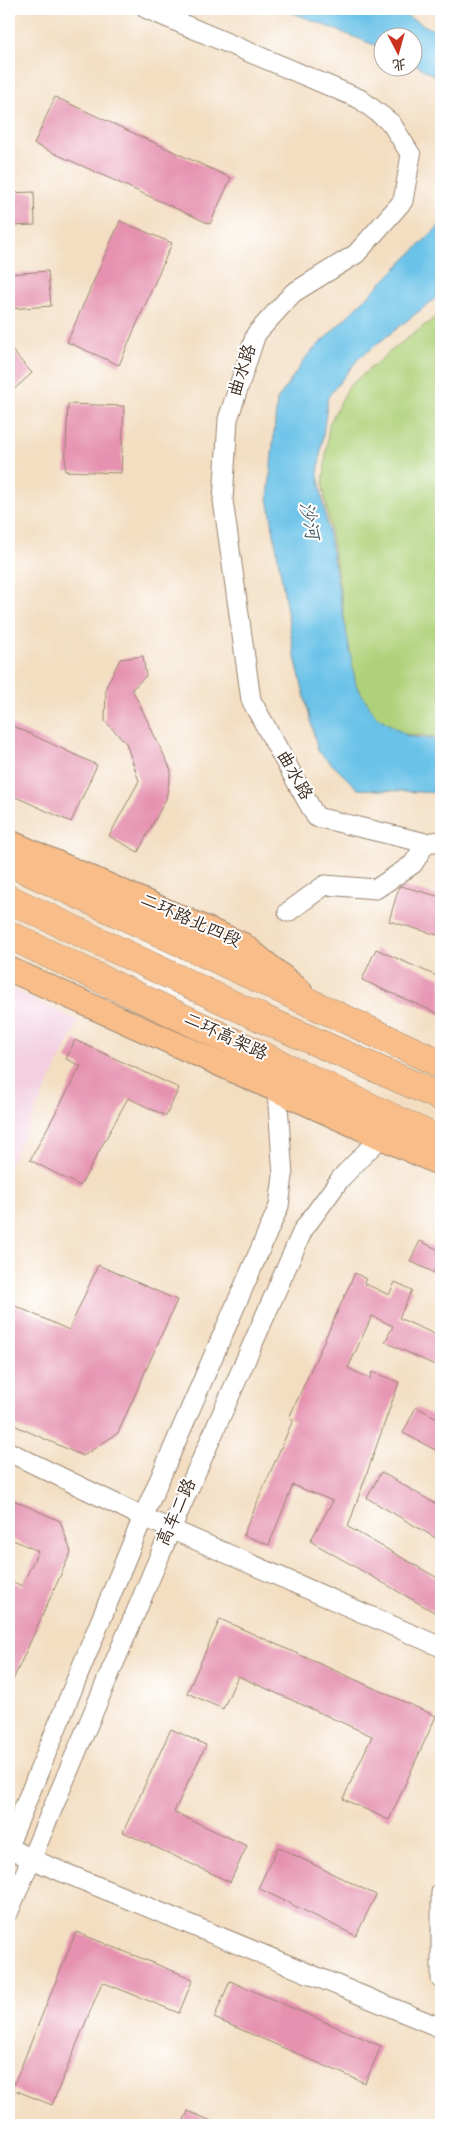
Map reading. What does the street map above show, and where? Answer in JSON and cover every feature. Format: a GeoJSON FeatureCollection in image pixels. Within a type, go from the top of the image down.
{"type":"FeatureCollection","features":[{"type":"Feature","properties":{"kind":"highway"},"geometry":{"type":"LineString","coordinates":[[9,862],[441,1064]]}},
{"type":"Feature","properties":{"kind":"highway","name":"二环高架路"},"geometry":{"type":"LineString","coordinates":[[9,899],[259,1017],[441,1097]]}},
{"type":"Feature","properties":{"kind":"highway","name":"二环高架路"},"geometry":{"type":"LineString","coordinates":[[9,935],[441,1141]]}},
{"type":"Feature","properties":{"kind":"highway"},"geometry":{"type":"LineString","coordinates":[[9,954],[441,1151]]}},
{"type":"Feature","properties":{"kind":"main road","name":"二环路北四段"},"geometry":{"type":"LineString","coordinates":[[9,842],[243,945],[310,999],[441,1059]]}},
{"type":"Feature","properties":{"kind":"main road"},"geometry":{"type":"LineString","coordinates":[[9,969],[441,1164]]}},
{"type":"Feature","properties":{"kind":"street","name":"曲水路"},"geometry":{"type":"LineString","coordinates":[[147,9],[360,99],[391,123],[411,156],[403,202],[356,254],[293,293],[256,334],[228,419],[223,500],[251,700],[316,817],[434,842]]}},
{"type":"Feature","properties":{"kind":"street"},"geometry":{"type":"LineString","coordinates":[[288,912],[326,885],[376,888],[413,864],[434,842]]}},
{"type":"Feature","properties":{"kind":"street","name":"高车二路"},"geometry":{"type":"LineString","coordinates":[[9,1844],[143,1517],[279,1206],[283,1176],[277,1090]]}},
{"type":"Feature","properties":{"kind":"street","name":"高车二路"},"geometry":{"type":"LineString","coordinates":[[9,1911],[171,1529],[303,1230],[341,1178],[382,1136]]}},
{"type":"Feature","properties":{"kind":"street"},"geometry":{"type":"LineString","coordinates":[[9,1452],[143,1517],[441,1646]]}},
{"type":"Feature","properties":{"kind":"street"},"geometry":{"type":"LineString","coordinates":[[9,1848],[31,1859],[441,2028]]}},
{"type":"Feature","properties":{"kind":"street"},"geometry":{"type":"LineString","coordinates":[[441,1892],[441,1979]]}},
{"type":"Feature","properties":{"kind":"shaded area"},"geometry":{"type":"Polygon","coordinates":[[[9,988],[79,1021],[9,1166],[9,988]]]}},
{"type":"Feature","properties":{"kind":"green space"},"geometry":{"type":"Polygon","coordinates":[[[441,313],[441,737],[388,733],[350,696],[343,607],[323,486],[329,424],[349,386],[441,313]]]}},
{"type":"Feature","properties":{"kind":"water"},"geometry":{"type":"Polygon","coordinates":[[[283,9],[393,9],[441,34],[441,80],[422,68],[422,28],[372,28],[372,44],[283,9]]]}},
{"type":"Feature","properties":{"kind":"water","name":"沙河"},"geometry":{"type":"Polygon","coordinates":[[[441,224],[441,294],[358,359],[328,397],[318,474],[356,685],[376,716],[408,736],[441,740],[441,793],[358,789],[318,751],[294,653],[268,498],[277,400],[307,356],[441,224]]]}},
{"type":"Feature","properties":{"kind":"building"},"geometry":{"type":"Polygon","coordinates":[[[55,97],[231,178],[210,224],[34,144],[55,97]]]}},
{"type":"Feature","properties":{"kind":"building"},"geometry":{"type":"Polygon","coordinates":[[[34,192],[35,225],[9,226],[9,193],[34,192]]]}},
{"type":"Feature","properties":{"kind":"building"},"geometry":{"type":"Polygon","coordinates":[[[120,221],[172,243],[119,365],[67,342],[120,221]]]}},
{"type":"Feature","properties":{"kind":"building"},"geometry":{"type":"Polygon","coordinates":[[[48,271],[51,306],[9,309],[9,274],[48,271]]]}},
{"type":"Feature","properties":{"kind":"building"},"geometry":{"type":"Polygon","coordinates":[[[9,347],[32,373],[9,394],[9,347]]]}},
{"type":"Feature","properties":{"kind":"building"},"geometry":{"type":"Polygon","coordinates":[[[68,404],[124,406],[121,473],[65,471],[68,404]]]}},
{"type":"Feature","properties":{"kind":"building"},"geometry":{"type":"Polygon","coordinates":[[[143,656],[146,676],[132,689],[171,770],[166,799],[138,852],[109,836],[139,781],[126,743],[105,721],[106,687],[120,659],[143,656]]]}},
{"type":"Feature","properties":{"kind":"building"},"geometry":{"type":"Polygon","coordinates":[[[9,724],[97,765],[71,822],[9,794],[9,724]]]}},
{"type":"Feature","properties":{"kind":"building"},"geometry":{"type":"Polygon","coordinates":[[[399,887],[441,897],[441,936],[389,921],[399,887]]]}},
{"type":"Feature","properties":{"kind":"building"},"geometry":{"type":"Polygon","coordinates":[[[376,949],[441,978],[441,1015],[362,980],[376,949]]]}},
{"type":"Feature","properties":{"kind":"building"},"geometry":{"type":"Polygon","coordinates":[[[75,1040],[179,1088],[166,1116],[128,1098],[80,1186],[30,1160],[81,1066],[66,1059],[75,1040]]]}},
{"type":"Feature","properties":{"kind":"building"},"geometry":{"type":"Polygon","coordinates":[[[420,1241],[441,1251],[441,1276],[410,1261],[420,1241]]]}},
{"type":"Feature","properties":{"kind":"building"},"geometry":{"type":"Polygon","coordinates":[[[98,1265],[177,1300],[118,1433],[83,1456],[9,1423],[9,1303],[69,1330],[98,1265]]]}},
{"type":"Feature","properties":{"kind":"building"},"geometry":{"type":"Polygon","coordinates":[[[355,1273],[366,1279],[364,1283],[389,1295],[395,1282],[412,1290],[399,1318],[441,1337],[441,1368],[385,1342],[393,1326],[372,1316],[348,1368],[370,1379],[372,1372],[399,1382],[348,1527],[441,1580],[441,1616],[310,1541],[333,1501],[293,1485],[269,1545],[243,1535],[293,1420],[289,1418],[355,1273]]]}},
{"type":"Feature","properties":{"kind":"building"},"geometry":{"type":"Polygon","coordinates":[[[416,1407],[441,1420],[441,1453],[403,1433],[416,1407]]]}},
{"type":"Feature","properties":{"kind":"building"},"geometry":{"type":"Polygon","coordinates":[[[381,1472],[441,1507],[441,1541],[367,1498],[381,1472]]]}},
{"type":"Feature","properties":{"kind":"building"},"geometry":{"type":"Polygon","coordinates":[[[9,1498],[60,1521],[71,1552],[9,1689],[9,1580],[22,1586],[38,1551],[9,1538],[9,1498]]]}},
{"type":"Feature","properties":{"kind":"building"},"geometry":{"type":"Polygon","coordinates":[[[220,1619],[436,1716],[389,1820],[343,1799],[372,1736],[238,1676],[223,1709],[187,1693],[220,1619]]]}},
{"type":"Feature","properties":{"kind":"building"},"geometry":{"type":"Polygon","coordinates":[[[171,1729],[206,1745],[174,1812],[247,1846],[230,1882],[123,1832],[171,1729]]]}},
{"type":"Feature","properties":{"kind":"building"},"geometry":{"type":"Polygon","coordinates":[[[278,1847],[376,1895],[356,1936],[258,1888],[278,1847]]]}},
{"type":"Feature","properties":{"kind":"building"},"geometry":{"type":"Polygon","coordinates":[[[76,1932],[193,1979],[179,2013],[102,1982],[52,2105],[12,2089],[76,1932]]]}},
{"type":"Feature","properties":{"kind":"building"},"geometry":{"type":"Polygon","coordinates":[[[230,1981],[381,2046],[365,2083],[214,2018],[230,1981]]]}},
{"type":"Feature","properties":{"kind":"building"},"geometry":{"type":"Polygon","coordinates":[[[188,2111],[221,2125],[182,2125],[188,2111]]]}}]}
